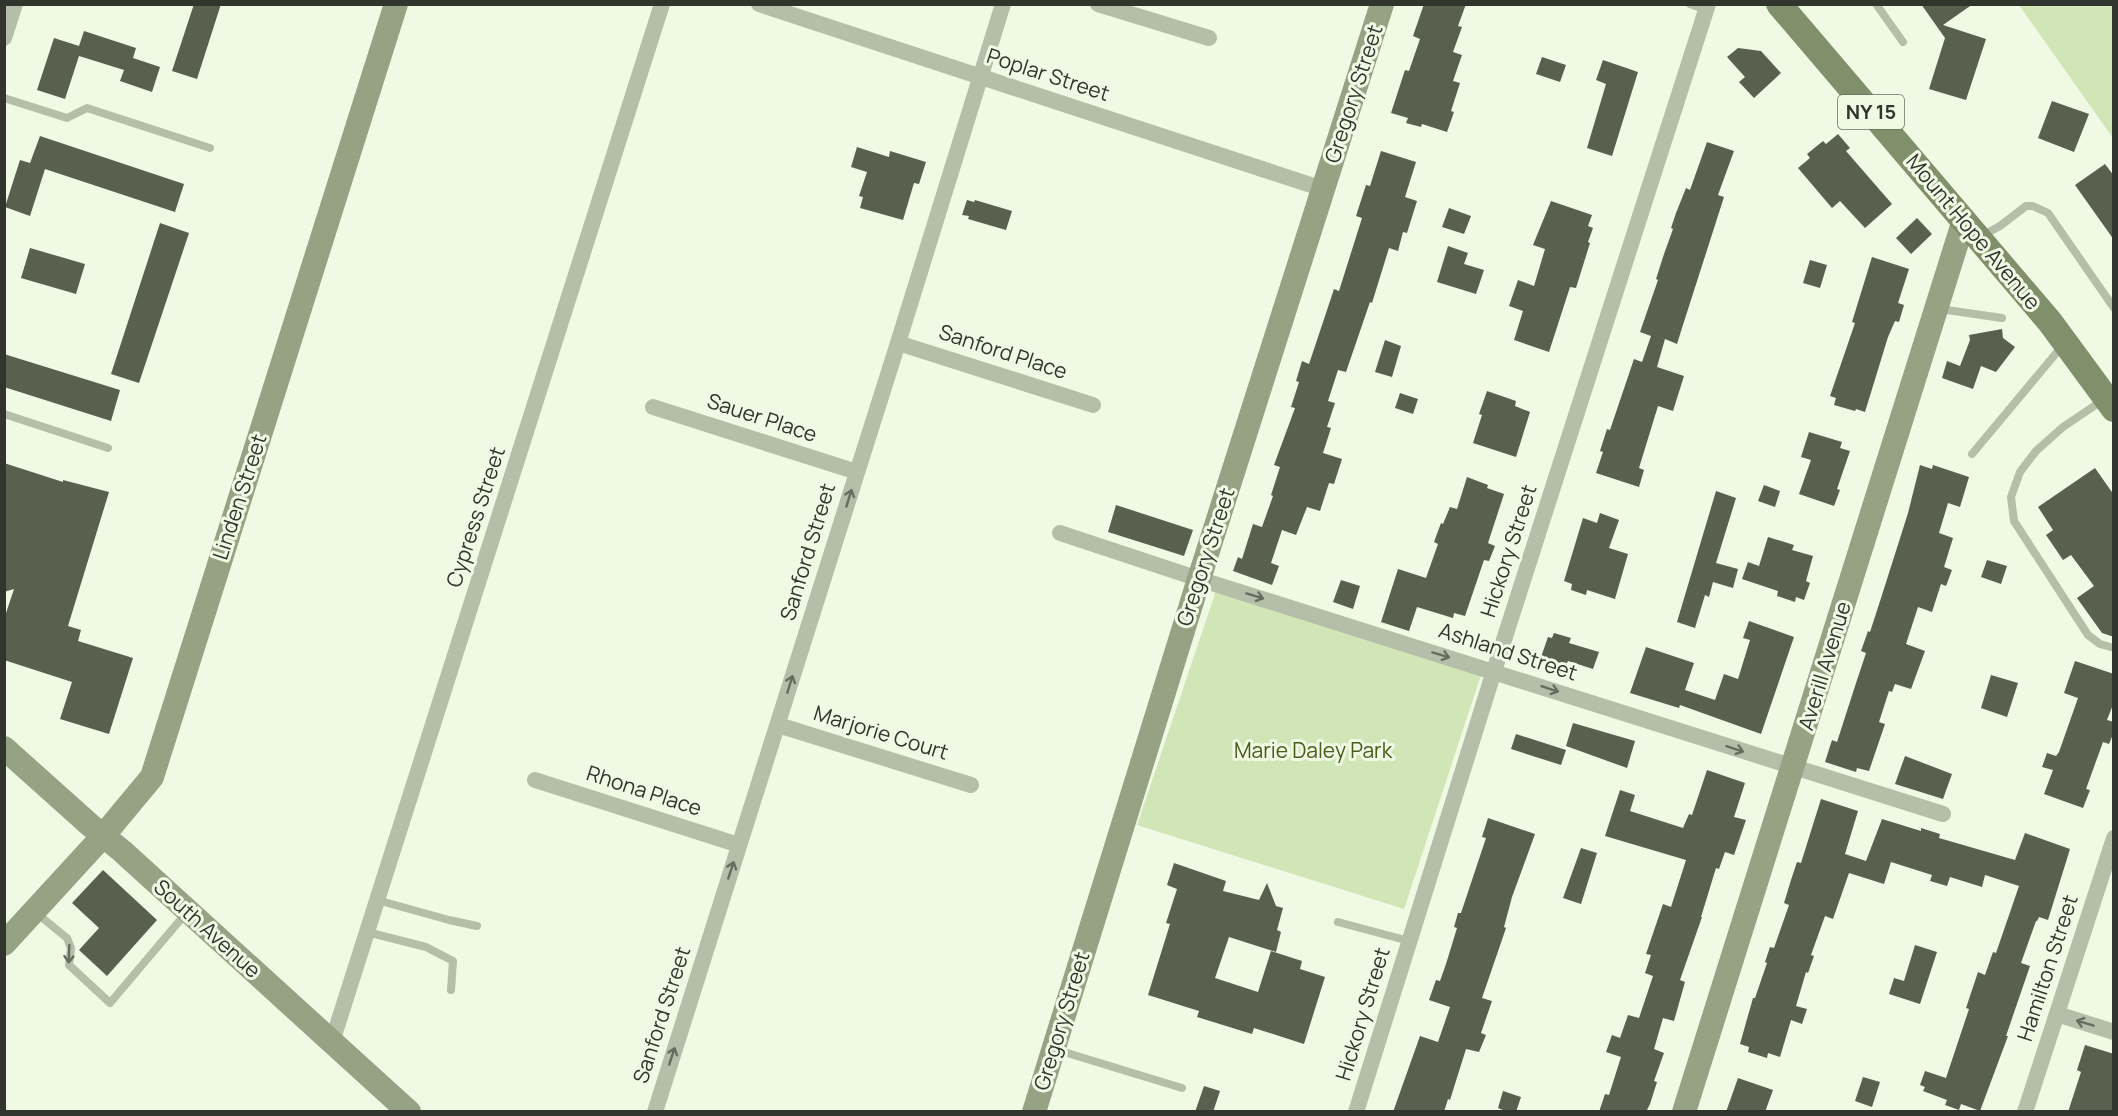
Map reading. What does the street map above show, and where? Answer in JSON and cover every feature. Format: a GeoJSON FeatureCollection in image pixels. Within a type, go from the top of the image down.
{"type":"FeatureCollection","features":[{"type":"Feature","properties":{"kind":"main road","name":"Mount Hope Avenue"},"geometry":{"type":"LineString","coordinates":[[1779,4],[2065,342],[2110,404]]}},
{"type":"Feature","properties":{"kind":"street"},"geometry":{"type":"LineString","coordinates":[[4,38],[15,4]]}},
{"type":"Feature","properties":{"kind":"street","name":"Linden Street"},"geometry":{"type":"LineString","coordinates":[[4,944],[103,836],[152,777],[396,4]]}},
{"type":"Feature","properties":{"kind":"street","name":"Cypress Street"},"geometry":{"type":"LineString","coordinates":[[332,1042],[662,4]]}},
{"type":"Feature","properties":{"kind":"street","name":"Poplar Street"},"geometry":{"type":"LineString","coordinates":[[759,4],[1323,189]]}},
{"type":"Feature","properties":{"kind":"street","name":"Sanford Street"},"geometry":{"type":"LineString","coordinates":[[655,1112],[1003,4]]}},
{"type":"Feature","properties":{"kind":"street"},"geometry":{"type":"LineString","coordinates":[[1098,4],[1209,38]]}},
{"type":"Feature","properties":{"kind":"street","name":"Gregory Street"},"geometry":{"type":"LineString","coordinates":[[1034,1112],[1199,579],[1382,4]]}},
{"type":"Feature","properties":{"kind":"street","name":"Hickory Street"},"geometry":{"type":"LineString","coordinates":[[1356,1112],[1702,6]]}},
{"type":"Feature","properties":{"kind":"street","name":"Averill Avenue"},"geometry":{"type":"LineString","coordinates":[[1684,1112],[1936,308],[1971,229]]}},
{"type":"Feature","properties":{"kind":"street","name":"Sanford Place"},"geometry":{"type":"LineString","coordinates":[[898,343],[1093,405]]}},
{"type":"Feature","properties":{"kind":"street","name":"Sauer Place"},"geometry":{"type":"LineString","coordinates":[[653,406],[857,472]]}},
{"type":"Feature","properties":{"kind":"street","name":"Ashland Street"},"geometry":{"type":"LineString","coordinates":[[1060,532],[1199,579],[1943,814]]}},
{"type":"Feature","properties":{"kind":"street","name":"Marjorie Court"},"geometry":{"type":"LineString","coordinates":[[777,725],[972,784]]}},
{"type":"Feature","properties":{"kind":"street","name":"South Avenue"},"geometry":{"type":"LineString","coordinates":[[4,748],[409,1112]]}},
{"type":"Feature","properties":{"kind":"street","name":"Rhona Place"},"geometry":{"type":"LineString","coordinates":[[535,780],[739,845]]}},
{"type":"Feature","properties":{"kind":"street","name":"Hamilton Street"},"geometry":{"type":"LineString","coordinates":[[2025,1112],[2114,838]]}},
{"type":"Feature","properties":{"kind":"street"},"geometry":{"type":"LineString","coordinates":[[2057,1014],[2114,1032]]}},
{"type":"Feature","properties":{"kind":"lane"},"geometry":{"type":"LineString","coordinates":[[1876,4],[1903,42]]}},
{"type":"Feature","properties":{"kind":"lane"},"geometry":{"type":"LineString","coordinates":[[4,98],[67,118],[87,108],[210,147]]}},
{"type":"Feature","properties":{"kind":"lane"},"geometry":{"type":"LineString","coordinates":[[1971,229],[2001,226],[2026,206],[2033,206],[2048,213],[2114,308]]}},
{"type":"Feature","properties":{"kind":"lane"},"geometry":{"type":"LineString","coordinates":[[1936,308],[2002,318]]}},
{"type":"Feature","properties":{"kind":"lane"},"geometry":{"type":"LineString","coordinates":[[1972,454],[2065,342]]}},
{"type":"Feature","properties":{"kind":"lane"},"geometry":{"type":"LineString","coordinates":[[2110,404],[2063,427],[2036,451],[2020,472],[2011,497],[2014,521],[2088,635],[2100,644],[2114,648]]}},
{"type":"Feature","properties":{"kind":"lane"},"geometry":{"type":"LineString","coordinates":[[4,414],[108,448]]}},
{"type":"Feature","properties":{"kind":"lane"},"geometry":{"type":"LineString","coordinates":[[377,900],[477,926]]}},
{"type":"Feature","properties":{"kind":"lane"},"geometry":{"type":"LineString","coordinates":[[35,911],[67,938],[71,948],[69,965],[110,1003],[188,912]]}},
{"type":"Feature","properties":{"kind":"lane"},"geometry":{"type":"LineString","coordinates":[[1338,922],[1409,941]]}},
{"type":"Feature","properties":{"kind":"lane"},"geometry":{"type":"LineString","coordinates":[[367,932],[426,947],[453,961],[451,990]]}},
{"type":"Feature","properties":{"kind":"lane"},"geometry":{"type":"LineString","coordinates":[[1054,1049],[1182,1088]]}},
{"type":"Feature","properties":{"kind":"green space"},"geometry":{"type":"Polygon","coordinates":[[[2019,5],[2113,5],[2113,138],[2019,5]]]}},
{"type":"Feature","properties":{"kind":"green space","name":"Marie Daley Park"},"geometry":{"type":"Polygon","coordinates":[[[1216,591],[1481,675],[1404,909],[1137,825],[1216,591]]]}},
{"type":"Feature","properties":{"kind":"building"},"geometry":{"type":"Polygon","coordinates":[[[194,4],[221,4],[197,79],[172,71],[194,4]]]}},
{"type":"Feature","properties":{"kind":"building"},"geometry":{"type":"Polygon","coordinates":[[[1424,4],[1466,4],[1458,26],[1462,27],[1453,52],[1462,55],[1453,81],[1460,83],[1447,132],[1422,124],[1421,127],[1406,123],[1408,118],[1391,113],[1405,70],[1409,71],[1420,39],[1413,36],[1424,4]]]}},
{"type":"Feature","properties":{"kind":"building"},"geometry":{"type":"Polygon","coordinates":[[[1921,4],[1973,4],[1943,25],[1986,39],[1966,100],[1929,89],[1945,38],[1921,4]]]}},
{"type":"Feature","properties":{"kind":"building"},"geometry":{"type":"Polygon","coordinates":[[[84,31],[136,48],[133,58],[160,67],[152,92],[120,81],[124,70],[79,56],[65,99],[37,90],[54,38],[79,46],[84,31]]]}},
{"type":"Feature","properties":{"kind":"building"},"geometry":{"type":"Polygon","coordinates":[[[1738,48],[1761,51],[1781,73],[1754,98],[1739,82],[1745,77],[1727,57],[1738,48]]]}},
{"type":"Feature","properties":{"kind":"building"},"geometry":{"type":"Polygon","coordinates":[[[1542,57],[1566,65],[1560,82],[1536,74],[1542,57]]]}},
{"type":"Feature","properties":{"kind":"building"},"geometry":{"type":"Polygon","coordinates":[[[1603,60],[1638,72],[1612,156],[1587,148],[1606,84],[1596,80],[1603,60]]]}},
{"type":"Feature","properties":{"kind":"building"},"geometry":{"type":"Polygon","coordinates":[[[2052,101],[2089,114],[2074,152],[2038,138],[2052,101]]]}},
{"type":"Feature","properties":{"kind":"building"},"geometry":{"type":"Polygon","coordinates":[[[1838,134],[1850,148],[1846,151],[1892,204],[1865,228],[1840,201],[1832,208],[1798,168],[1810,158],[1807,154],[1823,141],[1826,144],[1838,134]]]}},
{"type":"Feature","properties":{"kind":"building"},"geometry":{"type":"Polygon","coordinates":[[[40,136],[184,184],[175,212],[45,169],[30,216],[5,207],[20,160],[30,163],[40,136]]]}},
{"type":"Feature","properties":{"kind":"building"},"geometry":{"type":"Polygon","coordinates":[[[1707,142],[1734,151],[1718,195],[1724,197],[1677,344],[1665,339],[1657,367],[1684,376],[1673,411],[1658,406],[1639,468],[1644,470],[1639,487],[1596,473],[1603,452],[1600,451],[1607,429],[1610,430],[1634,359],[1642,362],[1651,336],[1640,332],[1658,280],[1656,279],[1676,213],[1686,188],[1690,190],[1707,142]]]}},
{"type":"Feature","properties":{"kind":"building"},"geometry":{"type":"Polygon","coordinates":[[[857,147],[889,157],[890,151],[926,162],[919,184],[914,183],[903,220],[860,208],[863,197],[859,196],[867,172],[851,167],[857,147]]]}},
{"type":"Feature","properties":{"kind":"building"},"geometry":{"type":"Polygon","coordinates":[[[1381,151],[1416,162],[1405,197],[1417,201],[1407,233],[1403,232],[1398,251],[1389,248],[1372,303],[1370,302],[1346,372],[1338,370],[1328,401],[1335,403],[1327,427],[1331,428],[1323,453],[1342,459],[1334,484],[1329,483],[1320,511],[1307,507],[1296,535],[1282,530],[1271,563],[1279,566],[1272,585],[1233,571],[1238,557],[1242,559],[1253,524],[1262,527],[1273,496],[1271,495],[1280,467],[1274,465],[1295,408],[1291,407],[1299,382],[1296,381],[1302,361],[1309,364],[1334,289],[1339,291],[1362,218],[1356,216],[1366,185],[1370,186],[1381,151]]]}},
{"type":"Feature","properties":{"kind":"building"},"geometry":{"type":"Polygon","coordinates":[[[2105,164],[2114,176],[2114,240],[2075,185],[2105,164]]]}},
{"type":"Feature","properties":{"kind":"building"},"geometry":{"type":"Polygon","coordinates":[[[967,200],[974,202],[975,200],[1012,211],[1006,230],[968,219],[969,216],[962,215],[967,200]]]}},
{"type":"Feature","properties":{"kind":"building"},"geometry":{"type":"Polygon","coordinates":[[[1551,201],[1592,215],[1588,226],[1593,228],[1576,288],[1570,287],[1549,352],[1514,340],[1523,311],[1509,306],[1518,280],[1534,286],[1545,249],[1533,245],[1551,201]]]}},
{"type":"Feature","properties":{"kind":"building"},"geometry":{"type":"Polygon","coordinates":[[[1449,208],[1471,216],[1464,234],[1442,227],[1449,208]]]}},
{"type":"Feature","properties":{"kind":"building"},"geometry":{"type":"Polygon","coordinates":[[[1917,218],[1932,234],[1911,254],[1896,238],[1917,218]]]}},
{"type":"Feature","properties":{"kind":"building"},"geometry":{"type":"Polygon","coordinates":[[[160,223],[189,233],[139,383],[111,374],[160,223]]]}},
{"type":"Feature","properties":{"kind":"building"},"geometry":{"type":"Polygon","coordinates":[[[1448,246],[1468,253],[1464,264],[1484,270],[1476,294],[1437,282],[1448,246]]]}},
{"type":"Feature","properties":{"kind":"building"},"geometry":{"type":"Polygon","coordinates":[[[30,248],[85,264],[76,294],[21,278],[30,248]]]}},
{"type":"Feature","properties":{"kind":"building"},"geometry":{"type":"Polygon","coordinates":[[[1872,257],[1909,269],[1898,303],[1904,305],[1899,322],[1895,321],[1888,337],[1865,412],[1834,405],[1836,398],[1830,396],[1855,323],[1852,322],[1872,257]]]}},
{"type":"Feature","properties":{"kind":"building"},"geometry":{"type":"Polygon","coordinates":[[[1810,260],[1827,265],[1820,288],[1803,283],[1810,260]]]}},
{"type":"Feature","properties":{"kind":"building"},"geometry":{"type":"Polygon","coordinates":[[[2002,329],[2003,338],[2015,347],[1996,372],[1981,366],[1973,389],[1942,378],[1947,361],[1960,366],[1970,340],[1969,335],[2002,329]]]}},
{"type":"Feature","properties":{"kind":"building"},"geometry":{"type":"Polygon","coordinates":[[[1385,340],[1401,346],[1392,377],[1375,372],[1385,340]]]}},
{"type":"Feature","properties":{"kind":"building"},"geometry":{"type":"Polygon","coordinates":[[[4,354],[120,390],[111,421],[4,387],[4,354]]]}},
{"type":"Feature","properties":{"kind":"building"},"geometry":{"type":"Polygon","coordinates":[[[1487,391],[1516,401],[1515,406],[1530,412],[1516,457],[1473,443],[1487,391]]]}},
{"type":"Feature","properties":{"kind":"building"},"geometry":{"type":"Polygon","coordinates":[[[1400,393],[1418,399],[1413,414],[1395,408],[1400,393]]]}},
{"type":"Feature","properties":{"kind":"building"},"geometry":{"type":"Polygon","coordinates":[[[1809,432],[1842,442],[1840,448],[1850,451],[1837,489],[1840,490],[1834,506],[1799,494],[1811,460],[1801,457],[1809,432]]]}},
{"type":"Feature","properties":{"kind":"building"},"geometry":{"type":"Polygon","coordinates":[[[4,463],[63,482],[63,480],[109,492],[68,626],[81,630],[78,641],[133,658],[109,734],[60,719],[72,682],[4,660],[4,619],[14,589],[4,592],[4,463]]]}},
{"type":"Feature","properties":{"kind":"building"},"geometry":{"type":"Polygon","coordinates":[[[1920,465],[1932,469],[1933,465],[1969,477],[1960,507],[1948,503],[1939,533],[1953,538],[1944,567],[1952,570],[1946,586],[1941,584],[1932,612],[1918,607],[1906,644],[1925,651],[1911,689],[1895,684],[1892,692],[1889,691],[1879,722],[1885,724],[1869,771],[1857,768],[1856,772],[1825,762],[1832,740],[1837,742],[1866,653],[1861,651],[1882,595],[1908,513],[1920,465]]]}},
{"type":"Feature","properties":{"kind":"building"},"geometry":{"type":"Polygon","coordinates":[[[2095,468],[2114,495],[2114,637],[2102,633],[2077,598],[2094,586],[2071,555],[2063,560],[2046,535],[2053,530],[2038,507],[2095,468]]]}},
{"type":"Feature","properties":{"kind":"building"},"geometry":{"type":"Polygon","coordinates":[[[1467,477],[1504,494],[1488,543],[1495,546],[1489,561],[1484,560],[1465,616],[1454,613],[1453,618],[1417,607],[1409,631],[1381,622],[1398,569],[1426,578],[1438,544],[1434,542],[1441,523],[1443,524],[1450,507],[1457,509],[1467,477]]]}},
{"type":"Feature","properties":{"kind":"building"},"geometry":{"type":"Polygon","coordinates":[[[1764,485],[1780,491],[1775,507],[1758,501],[1764,485]]]}},
{"type":"Feature","properties":{"kind":"building"},"geometry":{"type":"Polygon","coordinates":[[[1716,491],[1736,498],[1716,563],[1738,569],[1733,588],[1713,582],[1709,597],[1705,595],[1695,628],[1677,622],[1716,491]]]}},
{"type":"Feature","properties":{"kind":"building"},"geometry":{"type":"Polygon","coordinates":[[[1116,505],[1193,530],[1184,556],[1108,532],[1116,505]]]}},
{"type":"Feature","properties":{"kind":"building"},"geometry":{"type":"Polygon","coordinates":[[[1600,513],[1619,520],[1609,548],[1628,554],[1615,599],[1587,590],[1586,595],[1571,590],[1572,584],[1564,581],[1583,518],[1597,523],[1600,513]]]}},
{"type":"Feature","properties":{"kind":"building"},"geometry":{"type":"Polygon","coordinates":[[[1768,537],[1794,545],[1792,550],[1813,556],[1806,581],[1810,583],[1804,600],[1796,597],[1795,602],[1777,596],[1778,591],[1742,579],[1748,562],[1759,566],[1768,537]]]}},
{"type":"Feature","properties":{"kind":"building"},"geometry":{"type":"Polygon","coordinates":[[[1987,560],[2007,566],[2001,584],[1981,577],[1987,560]]]}},
{"type":"Feature","properties":{"kind":"building"},"geometry":{"type":"Polygon","coordinates":[[[1341,580],[1360,586],[1353,609],[1333,602],[1341,580]]]}},
{"type":"Feature","properties":{"kind":"building"},"geometry":{"type":"Polygon","coordinates":[[[1749,621],[1794,637],[1761,734],[1680,705],[1679,708],[1630,693],[1646,647],[1694,663],[1685,690],[1715,700],[1724,674],[1738,679],[1750,640],[1743,638],[1749,621]]]}},
{"type":"Feature","properties":{"kind":"building"},"geometry":{"type":"Polygon","coordinates":[[[1554,633],[1571,638],[1569,643],[1599,652],[1593,669],[1568,661],[1566,665],[1541,657],[1548,637],[1552,638],[1554,633]]]}},
{"type":"Feature","properties":{"kind":"building"},"geometry":{"type":"Polygon","coordinates":[[[2075,661],[2114,674],[2114,702],[2107,720],[2114,722],[2114,732],[2109,744],[2103,742],[2086,789],[2090,790],[2083,808],[2044,794],[2053,770],[2042,767],[2047,753],[2056,756],[2059,752],[2078,698],[2064,693],[2075,661]]]}},
{"type":"Feature","properties":{"kind":"building"},"geometry":{"type":"Polygon","coordinates":[[[1991,675],[2018,683],[2007,717],[1981,708],[1991,675]]]}},
{"type":"Feature","properties":{"kind":"building"},"geometry":{"type":"Polygon","coordinates":[[[1573,723],[1635,741],[1627,768],[1566,746],[1573,723]]]}},
{"type":"Feature","properties":{"kind":"building"},"geometry":{"type":"Polygon","coordinates":[[[1516,734],[1566,750],[1561,765],[1511,749],[1516,734]]]}},
{"type":"Feature","properties":{"kind":"building"},"geometry":{"type":"Polygon","coordinates":[[[1905,756],[1952,774],[1943,799],[1895,784],[1905,756]]]}},
{"type":"Feature","properties":{"kind":"building"},"geometry":{"type":"Polygon","coordinates":[[[1707,770],[1745,783],[1734,817],[1746,820],[1734,855],[1725,852],[1719,869],[1716,868],[1680,980],[1685,982],[1674,1021],[1663,1018],[1654,1049],[1664,1053],[1646,1112],[1599,1112],[1605,1094],[1609,1095],[1621,1057],[1606,1052],[1612,1035],[1620,1038],[1628,1015],[1639,1018],[1653,976],[1645,973],[1651,955],[1646,954],[1663,904],[1671,907],[1686,860],[1605,836],[1620,790],[1635,795],[1630,811],[1683,828],[1689,814],[1692,815],[1707,770]]]}},
{"type":"Feature","properties":{"kind":"building"},"geometry":{"type":"Polygon","coordinates":[[[1821,799],[1858,811],[1845,854],[1866,861],[1882,819],[1921,831],[1921,828],[1940,834],[1939,838],[2015,860],[2025,833],[2070,849],[2048,920],[2039,917],[2036,921],[2021,963],[2030,966],[2006,1036],[2008,1036],[1980,1111],[1961,1104],[1959,1110],[1945,1105],[1947,1100],[1923,1091],[1925,1087],[1920,1085],[1925,1071],[1946,1078],[1969,1009],[1966,1008],[1978,972],[1985,975],[1993,952],[1996,953],[2019,886],[1985,875],[1982,887],[1950,877],[1947,886],[1930,881],[1932,875],[1891,862],[1884,884],[1849,873],[1833,919],[1825,916],[1811,955],[1814,956],[1808,973],[1806,972],[1796,1006],[1807,1009],[1802,1024],[1791,1020],[1780,1057],[1768,1053],[1767,1058],[1748,1052],[1749,1047],[1740,1044],[1753,998],[1755,998],[1767,963],[1765,962],[1770,947],[1774,948],[1789,905],[1784,903],[1791,880],[1797,862],[1801,863],[1821,799]]]}},
{"type":"Feature","properties":{"kind":"building"},"geometry":{"type":"Polygon","coordinates":[[[1488,818],[1535,834],[1512,897],[1504,927],[1506,928],[1482,998],[1492,1001],[1481,1033],[1486,1035],[1479,1052],[1466,1049],[1444,1112],[1393,1112],[1420,1036],[1438,1042],[1450,1007],[1429,1000],[1436,980],[1440,981],[1446,964],[1457,928],[1454,927],[1458,913],[1461,913],[1486,838],[1482,837],[1488,818]]]}},
{"type":"Feature","properties":{"kind":"building"},"geometry":{"type":"Polygon","coordinates":[[[1581,848],[1597,853],[1581,904],[1563,898],[1581,848]]]}},
{"type":"Feature","properties":{"kind":"building"},"geometry":{"type":"Polygon","coordinates":[[[1174,863],[1226,881],[1223,891],[1259,900],[1267,883],[1276,906],[1283,908],[1277,930],[1281,932],[1276,952],[1229,937],[1215,978],[1258,992],[1271,951],[1302,961],[1300,969],[1325,977],[1304,1044],[1254,1028],[1252,1034],[1197,1017],[1199,1011],[1148,995],[1170,924],[1166,923],[1177,889],[1167,885],[1174,863]]]}},
{"type":"Feature","properties":{"kind":"building"},"geometry":{"type":"Polygon","coordinates":[[[103,870],[157,920],[107,976],[79,950],[99,928],[72,903],[103,870]]]}},
{"type":"Feature","properties":{"kind":"building"},"geometry":{"type":"Polygon","coordinates":[[[1915,945],[1937,952],[1920,1004],[1889,994],[1894,978],[1904,981],[1915,945]]]}},
{"type":"Feature","properties":{"kind":"building"},"geometry":{"type":"Polygon","coordinates":[[[2085,1045],[2114,1054],[2114,1112],[2068,1112],[2081,1072],[2077,1070],[2085,1045]]]}},
{"type":"Feature","properties":{"kind":"building"},"geometry":{"type":"Polygon","coordinates":[[[1863,1077],[1880,1082],[1872,1107],[1855,1101],[1863,1077]]]}},
{"type":"Feature","properties":{"kind":"building"},"geometry":{"type":"Polygon","coordinates":[[[1738,1078],[1773,1090],[1765,1112],[1726,1112],[1738,1078]]]}},
{"type":"Feature","properties":{"kind":"building"},"geometry":{"type":"Polygon","coordinates":[[[1204,1086],[1220,1091],[1213,1112],[1195,1112],[1204,1086]]]}},
{"type":"Feature","properties":{"kind":"building"},"geometry":{"type":"Polygon","coordinates":[[[1503,1091],[1521,1097],[1516,1112],[1498,1108],[1503,1091]]]}}]}
